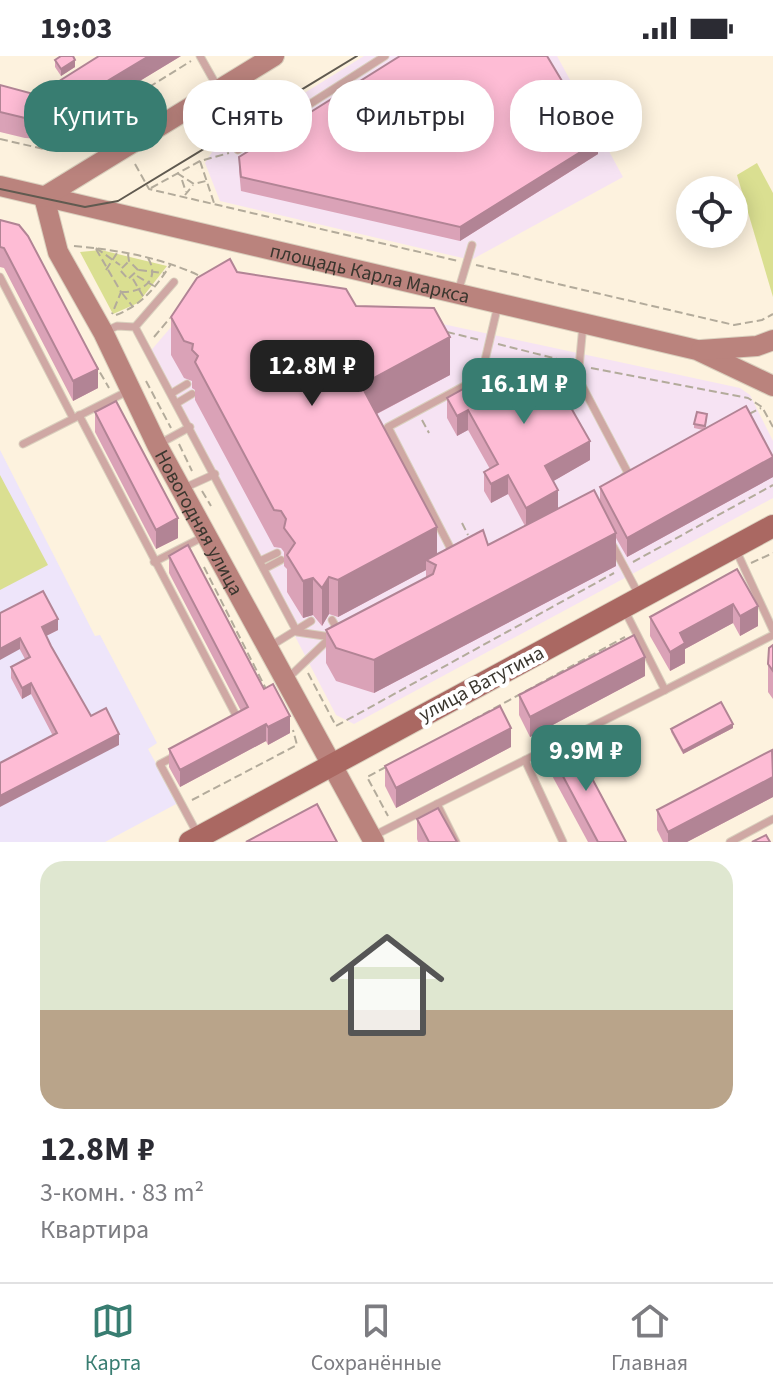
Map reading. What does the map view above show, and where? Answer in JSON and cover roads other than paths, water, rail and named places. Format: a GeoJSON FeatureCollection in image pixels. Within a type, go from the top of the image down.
{"type":"FeatureCollection","features":[{"type":"Feature","properties":{"kind":"main road"},"geometry":{"type":"LineString","coordinates":[[235,80],[274,56]]}},
{"type":"Feature","properties":{"kind":"main road"},"geometry":{"type":"LineString","coordinates":[[44,197],[183,112]]}},
{"type":"Feature","properties":{"kind":"main road","name":"площадь Карла Маркса"},"geometry":{"type":"LineString","coordinates":[[0,186],[697,350],[773,386]]}},
{"type":"Feature","properties":{"kind":"main road","name":"Новогодняя улица"},"geometry":{"type":"LineString","coordinates":[[44,197],[58,252],[107,324],[189,486],[205,536],[372,840]]}},
{"type":"Feature","properties":{"kind":"main road","name":"площадь Карла Маркса"},"geometry":{"type":"LineString","coordinates":[[697,350],[757,346],[773,340]]}},
{"type":"Feature","properties":{"kind":"main road","name":"улица Ватутина"},"geometry":{"type":"LineString","coordinates":[[195,839],[331,762],[632,602],[739,556],[773,526]]}},
{"type":"Feature","properties":{"kind":"lane"},"geometry":{"type":"LineString","coordinates":[[199,56],[213,80]]}},
{"type":"Feature","properties":{"kind":"lane"},"geometry":{"type":"LineString","coordinates":[[312,103],[385,56]]}},
{"type":"Feature","properties":{"kind":"lane"},"geometry":{"type":"LineString","coordinates":[[458,295],[472,245]]}},
{"type":"Feature","properties":{"kind":"lane"},"geometry":{"type":"LineString","coordinates":[[0,277],[239,721],[226,728]]}},
{"type":"Feature","properties":{"kind":"lane"},"geometry":{"type":"LineString","coordinates":[[135,327],[174,282]]}},
{"type":"Feature","properties":{"kind":"lane"},"geometry":{"type":"LineString","coordinates":[[447,565],[455,558],[388,427],[481,377],[498,304]]}},
{"type":"Feature","properties":{"kind":"lane"},"geometry":{"type":"LineString","coordinates":[[107,324],[135,327]]}},
{"type":"Feature","properties":{"kind":"lane"},"geometry":{"type":"LineString","coordinates":[[583,325],[576,364],[578,378],[628,473],[616,484]]}},
{"type":"Feature","properties":{"kind":"lane"},"geometry":{"type":"LineString","coordinates":[[135,327],[262,565],[278,586],[297,632]]}},
{"type":"Feature","properties":{"kind":"lane"},"geometry":{"type":"LineString","coordinates":[[172,393],[187,384]]}},
{"type":"Feature","properties":{"kind":"lane"},"geometry":{"type":"LineString","coordinates":[[23,444],[138,385]]}},
{"type":"Feature","properties":{"kind":"lane"},"geometry":{"type":"LineString","coordinates":[[177,403],[192,394]]}},
{"type":"Feature","properties":{"kind":"lane"},"geometry":{"type":"LineString","coordinates":[[166,440],[190,427]]}},
{"type":"Feature","properties":{"kind":"lane"},"geometry":{"type":"LineString","coordinates":[[189,486],[215,474]]}},
{"type":"Feature","properties":{"kind":"lane"},"geometry":{"type":"LineString","coordinates":[[606,530],[625,567],[636,631],[665,690]]}},
{"type":"Feature","properties":{"kind":"lane"},"geometry":{"type":"LineString","coordinates":[[154,562],[205,536]]}},
{"type":"Feature","properties":{"kind":"lane"},"geometry":{"type":"LineString","coordinates":[[262,565],[279,556]]}},
{"type":"Feature","properties":{"kind":"lane"},"geometry":{"type":"LineString","coordinates":[[372,840],[393,826],[665,690],[773,632],[739,556]]}},
{"type":"Feature","properties":{"kind":"lane"},"geometry":{"type":"LineString","coordinates":[[332,620],[339,632]]}},
{"type":"Feature","properties":{"kind":"lane"},"geometry":{"type":"LineString","coordinates":[[267,648],[311,621]]}},
{"type":"Feature","properties":{"kind":"lane"},"geometry":{"type":"LineString","coordinates":[[286,680],[331,637],[351,626]]}},
{"type":"Feature","properties":{"kind":"lane"},"geometry":{"type":"LineString","coordinates":[[297,632],[331,637]]}},
{"type":"Feature","properties":{"kind":"lane"},"geometry":{"type":"LineString","coordinates":[[186,750],[160,764],[195,839]]}},
{"type":"Feature","properties":{"kind":"lane"},"geometry":{"type":"LineString","coordinates":[[525,760],[563,842]]}},
{"type":"Feature","properties":{"kind":"lane"},"geometry":{"type":"LineString","coordinates":[[437,804],[456,842]]}},
{"type":"Feature","properties":{"kind":"lane"},"geometry":{"type":"LineString","coordinates":[[730,842],[773,819]]}},
{"type":"Feature","properties":{"kind":"tram line"},"geometry":{"type":"LineString","coordinates":[[0,189],[85,207],[118,201],[357,56]]}}]}
